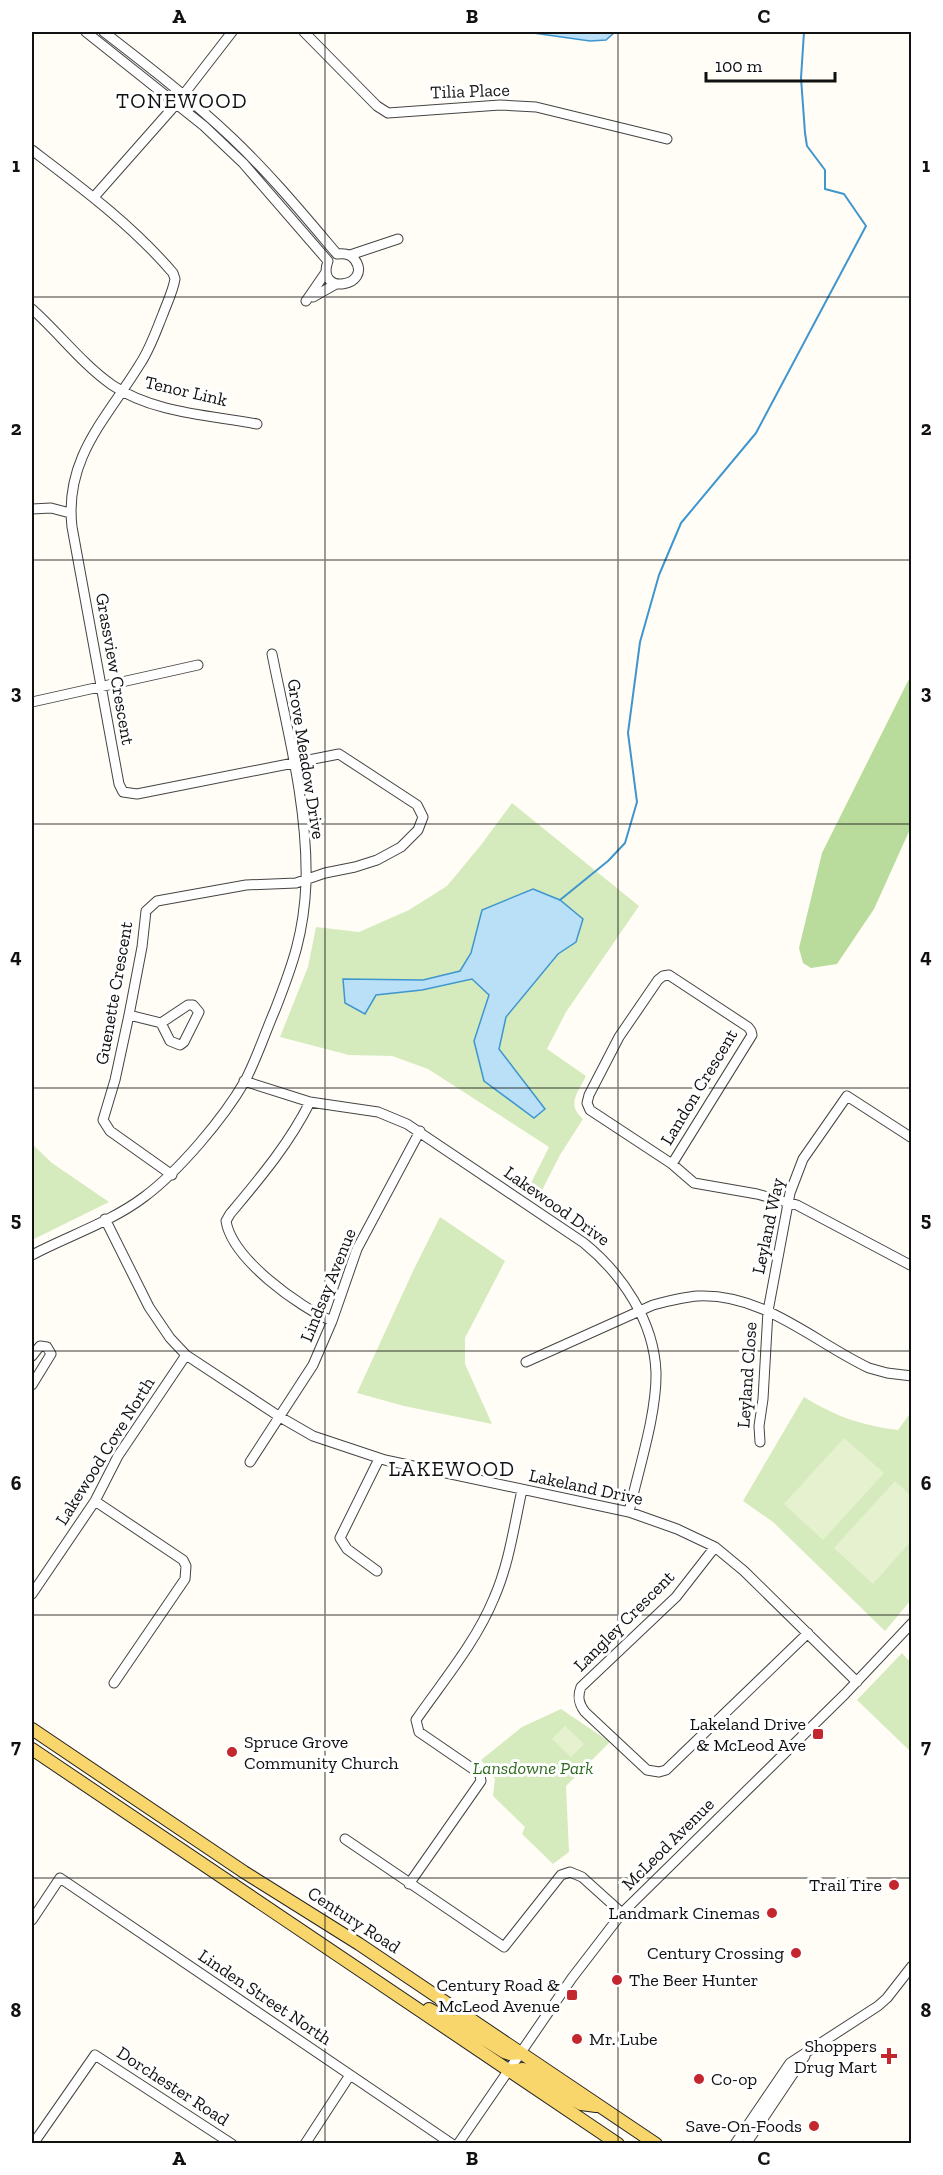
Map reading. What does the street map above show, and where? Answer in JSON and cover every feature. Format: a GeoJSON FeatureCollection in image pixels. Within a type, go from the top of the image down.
{"type":"FeatureCollection","features":[{"type":"Feature","properties":{"kind":"main road","name":"Century Road"},"geometry":{"type":"LineString","coordinates":[[32,1729],[235,1865],[359,1944],[656,2144]]}},
{"type":"Feature","properties":{"kind":"main road","name":"Century Road"},"geometry":{"type":"LineString","coordinates":[[32,1749],[618,2144]]}},
{"type":"Feature","properties":{"kind":"main road"},"geometry":{"type":"LineString","coordinates":[[373,1978],[471,2031],[498,2049],[510,2054],[521,2053]]}},
{"type":"Feature","properties":{"kind":"main road"},"geometry":{"type":"LineString","coordinates":[[509,2071],[523,2069],[581,2104],[602,2108]]}},
{"type":"Feature","properties":{"kind":"street"},"geometry":{"type":"LineString","coordinates":[[86,32],[177,103],[243,163],[328,261]]}},
{"type":"Feature","properties":{"kind":"street"},"geometry":{"type":"LineString","coordinates":[[104,32],[184,95],[233,139],[270,176],[337,254]]}},
{"type":"Feature","properties":{"kind":"street"},"geometry":{"type":"LineString","coordinates":[[32,150],[94,197],[184,95],[232,32]]}},
{"type":"Feature","properties":{"kind":"street","name":"Tilia Place"},"geometry":{"type":"LineString","coordinates":[[304,32],[377,106],[388,113],[500,105],[536,107],[667,140]]}},
{"type":"Feature","properties":{"kind":"street","name":"Grassview Crescent"},"geometry":{"type":"LineString","coordinates":[[94,197],[139,237],[173,273],[175,279],[147,352],[84,449],[74,486],[70,513],[119,784],[123,792],[137,794],[293,762]]}},
{"type":"Feature","properties":{"kind":"street"},"geometry":{"type":"LineString","coordinates":[[336,284],[306,301],[326,272],[328,261],[337,254],[350,255],[398,239]]}},
{"type":"Feature","properties":{"kind":"street"},"geometry":{"type":"LineString","coordinates":[[326,272],[336,284],[344,285],[353,280],[358,266],[382,244]]}},
{"type":"Feature","properties":{"kind":"street"},"geometry":{"type":"LineString","coordinates":[[350,255],[358,266]]}},
{"type":"Feature","properties":{"kind":"street","name":"Tenor Link"},"geometry":{"type":"LineString","coordinates":[[32,309],[93,369],[123,391],[155,405],[257,424]]}},
{"type":"Feature","properties":{"kind":"street"},"geometry":{"type":"LineString","coordinates":[[32,509],[51,508],[70,513]]}},
{"type":"Feature","properties":{"kind":"street","name":"Grove Meadow Drive"},"geometry":{"type":"LineString","coordinates":[[32,1255],[143,1198],[172,1174],[228,1106],[244,1081],[294,959],[302,922],[306,880],[302,812],[272,654]]}},
{"type":"Feature","properties":{"kind":"street"},"geometry":{"type":"LineString","coordinates":[[32,702],[198,665]]}},
{"type":"Feature","properties":{"kind":"street","name":"Guenette Crescent"},"geometry":{"type":"LineString","coordinates":[[172,1174],[110,1131],[103,1120],[115,1080],[129,1015],[146,911],[153,903],[238,886],[290,884],[377,860],[401,847],[418,830],[423,817],[417,805],[339,754],[293,762]]}},
{"type":"Feature","properties":{"kind":"street","name":"Landon Crescent"},"geometry":{"type":"LineString","coordinates":[[669,975],[748,1027],[752,1035],[672,1164],[588,1106],[587,1103],[620,1036],[658,980],[669,975]]}},
{"type":"Feature","properties":{"kind":"street"},"geometry":{"type":"LineString","coordinates":[[129,1015],[160,1023],[170,1041],[180,1045],[184,1042],[199,1012],[193,1005],[188,1005],[160,1023]]}},
{"type":"Feature","properties":{"kind":"street","name":"Lakewood Drive"},"geometry":{"type":"LineString","coordinates":[[244,1081],[310,1102],[378,1112],[420,1131],[584,1243],[602,1258],[618,1276],[639,1312],[653,1351],[656,1372],[654,1405],[629,1512]]}},
{"type":"Feature","properties":{"kind":"street","name":"Leyland Way"},"geometry":{"type":"LineString","coordinates":[[768,1311],[793,1181],[803,1159],[847,1096],[912,1138]]}},
{"type":"Feature","properties":{"kind":"street"},"geometry":{"type":"LineString","coordinates":[[310,1102],[285,1145],[226,1221],[235,1241],[261,1274],[312,1312],[332,1321]]}},
{"type":"Feature","properties":{"kind":"street","name":"Lindsay Avenue"},"geometry":{"type":"LineString","coordinates":[[250,1462],[313,1365],[332,1321],[357,1250],[420,1131]]}},
{"type":"Feature","properties":{"kind":"street"},"geometry":{"type":"LineString","coordinates":[[672,1164],[694,1183],[788,1202],[827,1220],[912,1266]]}},
{"type":"Feature","properties":{"kind":"street","name":"Lakeland Drive"},"geometry":{"type":"LineString","coordinates":[[105,1219],[159,1324],[186,1355],[280,1417],[313,1436],[379,1458],[629,1512],[677,1529],[715,1547],[744,1571],[857,1682]]}},
{"type":"Feature","properties":{"kind":"street"},"geometry":{"type":"LineString","coordinates":[[526,1362],[639,1312],[674,1299],[696,1296],[726,1298],[768,1311],[869,1368],[912,1376]]}},
{"type":"Feature","properties":{"kind":"street","name":"Leyland Close"},"geometry":{"type":"LineString","coordinates":[[760,1442],[759,1426],[763,1399],[768,1311]]}},
{"type":"Feature","properties":{"kind":"street"},"geometry":{"type":"LineString","coordinates":[[32,1356],[40,1346],[47,1347],[51,1354],[32,1385]]}},
{"type":"Feature","properties":{"kind":"street","name":"Lakewood Cove North"},"geometry":{"type":"LineString","coordinates":[[32,1594],[95,1501],[118,1456],[186,1355]]}},
{"type":"Feature","properties":{"kind":"street"},"geometry":{"type":"LineString","coordinates":[[376,1571],[347,1549],[340,1538],[379,1458]]}},
{"type":"Feature","properties":{"kind":"street"},"geometry":{"type":"LineString","coordinates":[[409,1884],[481,1781],[476,1771],[419,1732],[416,1720],[479,1629],[492,1604],[504,1572],[522,1490]]}},
{"type":"Feature","properties":{"kind":"street"},"geometry":{"type":"LineString","coordinates":[[95,1501],[183,1560],[186,1566],[185,1579],[114,1683]]}},
{"type":"Feature","properties":{"kind":"street","name":"Langley Crescent"},"geometry":{"type":"LineString","coordinates":[[715,1547],[676,1597],[580,1688],[579,1700],[585,1712],[647,1770],[659,1772],[666,1770],[808,1633]]}},
{"type":"Feature","properties":{"kind":"street","name":"McLeod Avenue"},"geometry":{"type":"LineString","coordinates":[[458,2144],[572,1978],[622,1913],[857,1682],[912,1623]]}},
{"type":"Feature","properties":{"kind":"street"},"geometry":{"type":"LineString","coordinates":[[345,1839],[504,1947],[561,1875],[570,1872],[582,1876],[622,1913]]}},
{"type":"Feature","properties":{"kind":"street","name":"Linden Street North"},"geometry":{"type":"LineString","coordinates":[[32,1920],[60,1878],[452,2144]]}},
{"type":"Feature","properties":{"kind":"street"},"geometry":{"type":"LineString","coordinates":[[735,2144],[790,2063],[878,2006],[912,1966]]}},
{"type":"Feature","properties":{"kind":"street"},"geometry":{"type":"LineString","coordinates":[[746,2144],[806,2054]]}},
{"type":"Feature","properties":{"kind":"street","name":"Dorchester Road"},"geometry":{"type":"LineString","coordinates":[[33,2144],[95,2055],[232,2144]]}},
{"type":"Feature","properties":{"kind":"street"},"geometry":{"type":"LineString","coordinates":[[305,2144],[350,2075]]}},
{"type":"Feature","properties":{"kind":"green space"},"geometry":{"type":"Polygon","coordinates":[[[911,675],[911,827],[874,909],[837,964],[811,968],[803,963],[799,948],[822,853],[911,675]]]}},
{"type":"Feature","properties":{"kind":"green space"},"geometry":{"type":"Polygon","coordinates":[[[512,803],[639,906],[566,1012],[547,1049],[586,1076],[574,1103],[578,1114],[583,1119],[560,1155],[539,1196],[528,1189],[549,1147],[428,1069],[392,1056],[349,1055],[280,1037],[308,967],[316,927],[359,932],[409,910],[447,886],[512,803]]]}},
{"type":"Feature","properties":{"kind":"green space"},"geometry":{"type":"Polygon","coordinates":[[[32,1144],[52,1163],[109,1202],[32,1240],[32,1144]]]}},
{"type":"Feature","properties":{"kind":"green space"},"geometry":{"type":"Polygon","coordinates":[[[440,1217],[505,1261],[465,1338],[465,1364],[492,1424],[404,1406],[357,1393],[440,1217]]]}},
{"type":"Feature","properties":{"kind":"green space"},"geometry":{"type":"Polygon","coordinates":[[[804,1397],[838,1415],[861,1423],[898,1430],[911,1412],[911,1600],[885,1631],[773,1522],[743,1501],[804,1397]]]}},
{"type":"Feature","properties":{"kind":"green space"},"geometry":{"type":"Polygon","coordinates":[[[844,1438],[884,1473],[823,1540],[784,1504],[844,1438]]]}},
{"type":"Feature","properties":{"kind":"green space"},"geometry":{"type":"Polygon","coordinates":[[[895,1481],[911,1496],[911,1541],[873,1584],[834,1548],[895,1481]]]}},
{"type":"Feature","properties":{"kind":"green space"},"geometry":{"type":"Polygon","coordinates":[[[902,1653],[911,1663],[911,1752],[857,1700],[902,1653]]]}},
{"type":"Feature","properties":{"kind":"green space","name":"Lansdowne Park"},"geometry":{"type":"Polygon","coordinates":[[[561,1709],[610,1742],[566,1786],[569,1852],[553,1864],[522,1834],[525,1827],[493,1796],[495,1779],[481,1760],[522,1727],[561,1709]]]}},
{"type":"Feature","properties":{"kind":"green space"},"geometry":{"type":"Polygon","coordinates":[[[565,1726],[584,1744],[571,1757],[552,1739],[565,1726]]]}},
{"type":"Feature","properties":{"kind":"water"},"geometry":{"type":"Polygon","coordinates":[[[526,32],[615,32],[606,40],[590,41],[526,32]]]}},
{"type":"Feature","properties":{"kind":"water"},"geometry":{"type":"Polygon","coordinates":[[[533,889],[560,900],[583,919],[576,942],[558,954],[506,1017],[499,1049],[545,1109],[534,1118],[484,1081],[474,1041],[489,995],[472,979],[422,990],[376,995],[365,1014],[345,1003],[343,979],[423,980],[460,971],[471,953],[482,910],[533,889]]]}},
{"type":"Feature","properties":{"kind":"waterway"},"geometry":{"type":"LineString","coordinates":[[560,900],[608,861],[625,843],[637,802],[628,733],[640,642],[659,575],[681,523],[756,433],[866,226],[844,194],[825,189],[825,170],[807,146],[801,78],[804,32]]}},
{"type":"Feature","properties":{"kind":"place","name":"Lakeland Drive & McLeod Ave"},"geometry":{"type":"Point","coordinates":[818,1734]}},
{"type":"Feature","properties":{"kind":"place","name":"Spruce Grove Community Church"},"geometry":{"type":"Point","coordinates":[232,1752]}},
{"type":"Feature","properties":{"kind":"place","name":"Trail Tire"},"geometry":{"type":"Point","coordinates":[894,1885]}},
{"type":"Feature","properties":{"kind":"place","name":"Landmark Cinemas"},"geometry":{"type":"Point","coordinates":[772,1913]}},
{"type":"Feature","properties":{"kind":"place","name":"Century Crossing"},"geometry":{"type":"Point","coordinates":[796,1953]}},
{"type":"Feature","properties":{"kind":"place","name":"The Beer Hunter"},"geometry":{"type":"Point","coordinates":[617,1980]}},
{"type":"Feature","properties":{"kind":"place","name":"Century Road & McLeod Avenue"},"geometry":{"type":"Point","coordinates":[572,1995]}},
{"type":"Feature","properties":{"kind":"place","name":"Mr. Lube"},"geometry":{"type":"Point","coordinates":[577,2039]}},
{"type":"Feature","properties":{"kind":"place","name":"Shoppers Drug Mart"},"geometry":{"type":"Point","coordinates":[889,2056]}},
{"type":"Feature","properties":{"kind":"place","name":"Co-op"},"geometry":{"type":"Point","coordinates":[699,2079]}},
{"type":"Feature","properties":{"kind":"place","name":"Save-On-Foods"},"geometry":{"type":"Point","coordinates":[814,2126]}},
{"type":"Feature","properties":{"kind":"district","name":"TONEWOOD"},"geometry":{"type":"Point","coordinates":[182,100]}},
{"type":"Feature","properties":{"kind":"district","name":"LAKEWOOD"},"geometry":{"type":"Point","coordinates":[452,1468]}}]}
